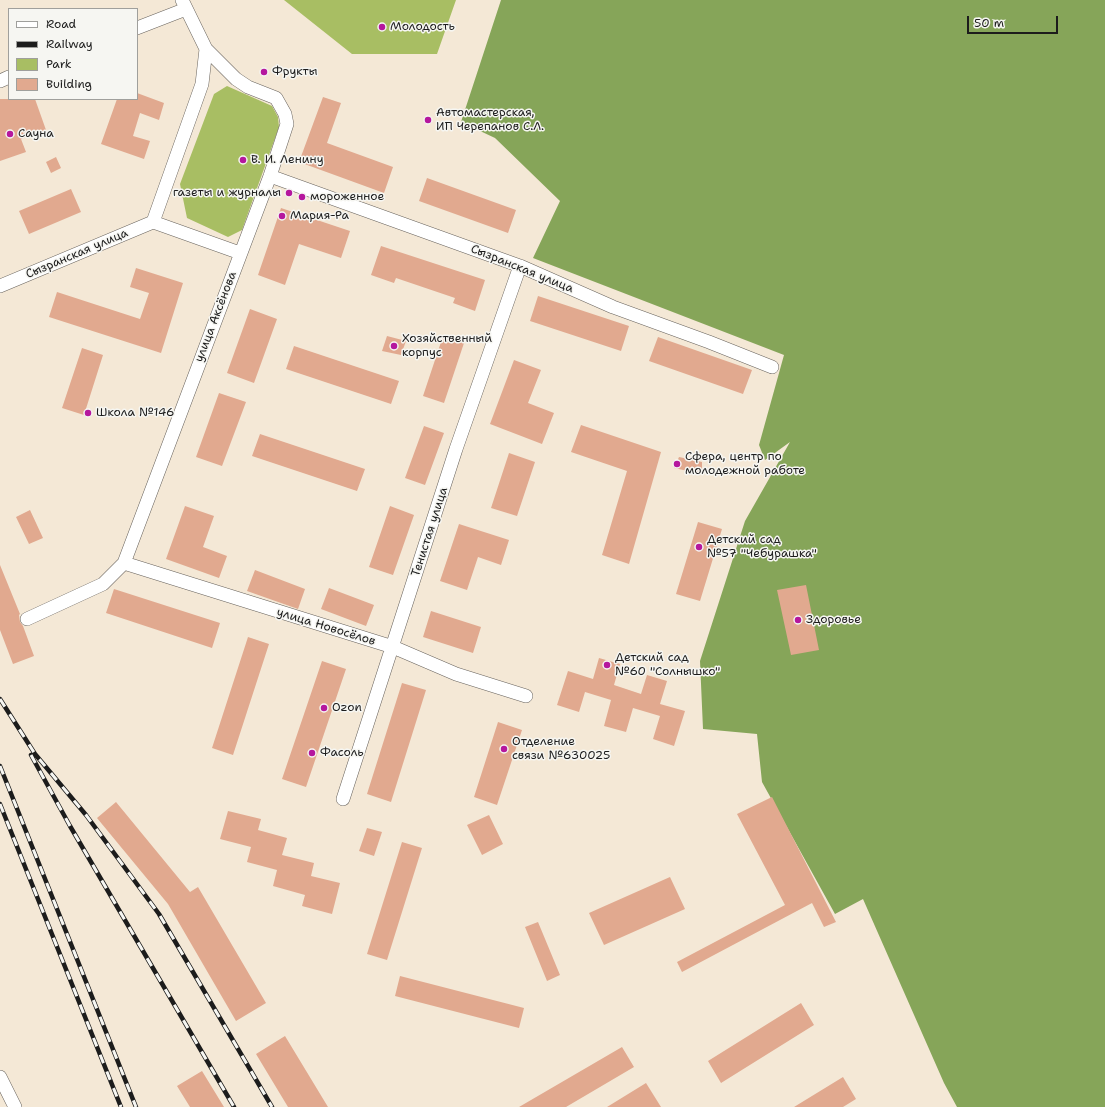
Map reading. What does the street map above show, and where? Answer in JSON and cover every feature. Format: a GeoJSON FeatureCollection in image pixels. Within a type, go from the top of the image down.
{"type":"FeatureCollection","features":[{"type":"Feature","properties":{"kind":"street"},"geometry":{"type":"LineString","coordinates":[[138,27],[184,4]]}},
{"type":"Feature","properties":{"kind":"street","name":"улица Аксёнова"},"geometry":{"type":"LineString","coordinates":[[27,619],[103,584],[124,563],[270,176],[287,124],[285,114],[276,98],[248,88],[236,79],[206,48],[184,4]]}},
{"type":"Feature","properties":{"kind":"street"},"geometry":{"type":"LineString","coordinates":[[206,48],[202,84],[153,222],[240,253]]}},
{"type":"Feature","properties":{"kind":"street","name":"Сызранская улица"},"geometry":{"type":"LineString","coordinates":[[270,176],[520,266],[613,306],[772,367]]}},
{"type":"Feature","properties":{"kind":"street","name":"Сызранская улица"},"geometry":{"type":"LineString","coordinates":[[0,286],[153,222]]}},
{"type":"Feature","properties":{"kind":"street","name":"Тенистая улица"},"geometry":{"type":"LineString","coordinates":[[343,799],[456,449],[520,266]]}},
{"type":"Feature","properties":{"kind":"street","name":"улица Новосёлов"},"geometry":{"type":"LineString","coordinates":[[124,563],[393,648],[456,674],[526,696]]}},
{"type":"Feature","properties":{"kind":"street"},"geometry":{"type":"LineString","coordinates":[[0,1077],[15,1107]]}},
{"type":"Feature","properties":{"kind":"green space","name":"Молодость"},"geometry":{"type":"Polygon","coordinates":[[[284,0],[456,0],[437,54],[352,54],[284,0]]]}},
{"type":"Feature","properties":{"kind":"green space"},"geometry":{"type":"Polygon","coordinates":[[[501,0],[1105,0],[1105,1107],[957,1107],[944,1083],[863,899],[835,914],[762,782],[757,734],[703,729],[700,661],[745,521],[790,442],[765,460],[759,445],[784,355],[533,258],[560,201],[495,138],[461,122],[501,0]]]}},
{"type":"Feature","properties":{"kind":"green space"},"geometry":{"type":"Polygon","coordinates":[[[227,86],[272,106],[278,117],[279,127],[242,230],[228,237],[187,218],[180,184],[214,94],[227,86]]]}},
{"type":"Feature","properties":{"kind":"building"},"geometry":{"type":"Polygon","coordinates":[[[138,93],[164,103],[159,120],[140,113],[133,136],[150,141],[144,159],[101,144],[117,100],[138,100],[138,93]]]}},
{"type":"Feature","properties":{"kind":"building"},"geometry":{"type":"Polygon","coordinates":[[[323,97],[341,103],[327,143],[393,167],[384,193],[299,162],[323,97]]]}},
{"type":"Feature","properties":{"kind":"building"},"geometry":{"type":"Polygon","coordinates":[[[0,99],[35,100],[46,130],[21,139],[26,152],[0,161],[0,99]]]}},
{"type":"Feature","properties":{"kind":"building"},"geometry":{"type":"Polygon","coordinates":[[[56,157],[61,168],[51,173],[46,162],[56,157]]]}},
{"type":"Feature","properties":{"kind":"building"},"geometry":{"type":"Polygon","coordinates":[[[427,178],[516,210],[508,233],[419,201],[427,178]]]}},
{"type":"Feature","properties":{"kind":"building"},"geometry":{"type":"Polygon","coordinates":[[[71,189],[81,212],[29,234],[19,211],[71,189]]]}},
{"type":"Feature","properties":{"kind":"building"},"geometry":{"type":"Polygon","coordinates":[[[281,208],[350,231],[341,258],[299,244],[285,285],[258,275],[281,208]]]}},
{"type":"Feature","properties":{"kind":"building"},"geometry":{"type":"Polygon","coordinates":[[[381,246],[485,280],[475,311],[453,303],[455,298],[396,278],[394,283],[371,275],[381,246]]]}},
{"type":"Feature","properties":{"kind":"building"},"geometry":{"type":"Polygon","coordinates":[[[136,268],[183,283],[161,353],[49,317],[57,292],[140,319],[149,293],[130,287],[136,268]]]}},
{"type":"Feature","properties":{"kind":"building"},"geometry":{"type":"Polygon","coordinates":[[[538,296],[629,326],[621,351],[530,321],[538,296]]]}},
{"type":"Feature","properties":{"kind":"building"},"geometry":{"type":"Polygon","coordinates":[[[250,309],[277,319],[254,383],[227,373],[250,309]]]}},
{"type":"Feature","properties":{"kind":"building","name":"Хозяйственный корпус"},"geometry":{"type":"Polygon","coordinates":[[[387,336],[406,341],[401,355],[382,351],[387,336]]]}},
{"type":"Feature","properties":{"kind":"building"},"geometry":{"type":"Polygon","coordinates":[[[443,336],[464,343],[444,403],[423,396],[443,336]]]}},
{"type":"Feature","properties":{"kind":"building"},"geometry":{"type":"Polygon","coordinates":[[[658,337],[752,370],[743,394],[649,361],[658,337]]]}},
{"type":"Feature","properties":{"kind":"building"},"geometry":{"type":"Polygon","coordinates":[[[294,346],[399,381],[391,404],[286,369],[294,346]]]}},
{"type":"Feature","properties":{"kind":"building"},"geometry":{"type":"Polygon","coordinates":[[[82,348],[103,355],[84,415],[62,408],[82,348]]]}},
{"type":"Feature","properties":{"kind":"building"},"geometry":{"type":"Polygon","coordinates":[[[514,360],[541,370],[528,403],[554,413],[542,444],[490,424],[514,360]]]}},
{"type":"Feature","properties":{"kind":"building"},"geometry":{"type":"Polygon","coordinates":[[[219,393],[246,402],[222,466],[196,457],[219,393]]]}},
{"type":"Feature","properties":{"kind":"building"},"geometry":{"type":"Polygon","coordinates":[[[581,425],[661,452],[629,564],[602,555],[627,471],[571,452],[581,425]]]}},
{"type":"Feature","properties":{"kind":"building"},"geometry":{"type":"Polygon","coordinates":[[[424,426],[444,433],[425,485],[405,478],[424,426]]]}},
{"type":"Feature","properties":{"kind":"building"},"geometry":{"type":"Polygon","coordinates":[[[260,434],[365,469],[357,491],[252,456],[260,434]]]}},
{"type":"Feature","properties":{"kind":"building"},"geometry":{"type":"Polygon","coordinates":[[[509,453],[535,462],[517,516],[491,508],[509,453]]]}},
{"type":"Feature","properties":{"kind":"building","name":"Сфера, центр по молодежной работе"},"geometry":{"type":"Polygon","coordinates":[[[679,457],[702,462],[702,474],[674,468],[679,457]]]}},
{"type":"Feature","properties":{"kind":"building"},"geometry":{"type":"Polygon","coordinates":[[[185,506],[214,516],[203,547],[227,556],[219,578],[166,559],[185,506]]]}},
{"type":"Feature","properties":{"kind":"building"},"geometry":{"type":"Polygon","coordinates":[[[390,506],[414,515],[393,575],[369,567],[390,506]]]}},
{"type":"Feature","properties":{"kind":"building"},"geometry":{"type":"Polygon","coordinates":[[[30,510],[43,538],[29,544],[16,517],[30,510]]]}},
{"type":"Feature","properties":{"kind":"building"},"geometry":{"type":"Polygon","coordinates":[[[698,522],[722,529],[700,601],[676,594],[698,522]]]}},
{"type":"Feature","properties":{"kind":"building"},"geometry":{"type":"Polygon","coordinates":[[[459,524],[509,540],[501,565],[478,557],[467,590],[440,581],[459,524]]]}},
{"type":"Feature","properties":{"kind":"building"},"geometry":{"type":"Polygon","coordinates":[[[0,565],[20,614],[20,622],[23,626],[34,656],[13,664],[0,630],[0,565]]]}},
{"type":"Feature","properties":{"kind":"building"},"geometry":{"type":"Polygon","coordinates":[[[255,570],[305,589],[298,609],[247,591],[255,570]]]}},
{"type":"Feature","properties":{"kind":"building","name":"Здоровье"},"geometry":{"type":"Polygon","coordinates":[[[806,585],[819,650],[791,655],[777,590],[806,585]]]}},
{"type":"Feature","properties":{"kind":"building"},"geometry":{"type":"Polygon","coordinates":[[[329,588],[374,605],[366,626],[321,609],[329,588]]]}},
{"type":"Feature","properties":{"kind":"building"},"geometry":{"type":"Polygon","coordinates":[[[114,589],[220,623],[212,648],[106,613],[114,589]]]}},
{"type":"Feature","properties":{"kind":"building"},"geometry":{"type":"Polygon","coordinates":[[[431,611],[481,627],[473,653],[423,637],[431,611]]]}},
{"type":"Feature","properties":{"kind":"building"},"geometry":{"type":"Polygon","coordinates":[[[248,637],[269,644],[233,755],[212,748],[248,637]]]}},
{"type":"Feature","properties":{"kind":"building"},"geometry":{"type":"Polygon","coordinates":[[[599,658],[620,664],[614,685],[641,694],[647,675],[667,681],[660,704],[685,711],[674,746],[653,739],[660,716],[633,708],[626,732],[604,726],[611,700],[585,692],[579,712],[557,705],[568,671],[593,679],[599,658]]]}},
{"type":"Feature","properties":{"kind":"building"},"geometry":{"type":"Polygon","coordinates":[[[322,661],[346,669],[306,787],[282,779],[322,661]]]}},
{"type":"Feature","properties":{"kind":"building"},"geometry":{"type":"Polygon","coordinates":[[[402,683],[426,690],[391,802],[367,794],[402,683]]]}},
{"type":"Feature","properties":{"kind":"building"},"geometry":{"type":"Polygon","coordinates":[[[498,722],[522,730],[497,805],[474,797],[498,722]]]}},
{"type":"Feature","properties":{"kind":"building"},"geometry":{"type":"Polygon","coordinates":[[[772,797],[836,922],[824,927],[812,903],[682,972],[677,962],[785,905],[737,814],[772,797]]]}},
{"type":"Feature","properties":{"kind":"building"},"geometry":{"type":"Polygon","coordinates":[[[116,802],[190,892],[198,887],[266,1003],[236,1021],[168,904],[97,818],[116,802]]]}},
{"type":"Feature","properties":{"kind":"building"},"geometry":{"type":"Polygon","coordinates":[[[228,811],[261,819],[258,830],[287,838],[282,855],[314,863],[311,876],[340,883],[332,914],[302,906],[305,895],[273,886],[277,870],[247,862],[251,847],[220,839],[228,811]]]}},
{"type":"Feature","properties":{"kind":"building"},"geometry":{"type":"Polygon","coordinates":[[[489,815],[503,844],[482,855],[467,825],[489,815]]]}},
{"type":"Feature","properties":{"kind":"building"},"geometry":{"type":"Polygon","coordinates":[[[367,828],[382,832],[374,856],[359,851],[367,828]]]}},
{"type":"Feature","properties":{"kind":"building"},"geometry":{"type":"Polygon","coordinates":[[[402,842],[422,848],[387,960],[367,954],[402,842]]]}},
{"type":"Feature","properties":{"kind":"building"},"geometry":{"type":"Polygon","coordinates":[[[670,877],[685,909],[604,945],[589,913],[670,877]]]}},
{"type":"Feature","properties":{"kind":"building"},"geometry":{"type":"Polygon","coordinates":[[[538,922],[560,975],[547,981],[525,927],[538,922]]]}},
{"type":"Feature","properties":{"kind":"building"},"geometry":{"type":"Polygon","coordinates":[[[400,976],[524,1008],[519,1028],[395,996],[400,976]]]}},
{"type":"Feature","properties":{"kind":"building"},"geometry":{"type":"Polygon","coordinates":[[[801,1003],[814,1025],[721,1083],[708,1061],[801,1003]]]}},
{"type":"Feature","properties":{"kind":"building"},"geometry":{"type":"Polygon","coordinates":[[[285,1036],[328,1107],[288,1107],[256,1054],[285,1036]]]}},
{"type":"Feature","properties":{"kind":"building"},"geometry":{"type":"Polygon","coordinates":[[[622,1047],[634,1067],[566,1107],[519,1107],[622,1047]]]}},
{"type":"Feature","properties":{"kind":"building"},"geometry":{"type":"Polygon","coordinates":[[[202,1071],[224,1107],[190,1107],[177,1086],[202,1071]]]}},
{"type":"Feature","properties":{"kind":"building"},"geometry":{"type":"Polygon","coordinates":[[[843,1077],[856,1099],[843,1107],[794,1107],[843,1077]]]}},
{"type":"Feature","properties":{"kind":"building"},"geometry":{"type":"Polygon","coordinates":[[[646,1083],[661,1107],[607,1107],[646,1083]]]}},
{"type":"Feature","properties":{"kind":"railway"},"geometry":{"type":"LineString","coordinates":[[0,699],[35,754],[86,815],[159,914],[272,1107]]}},
{"type":"Feature","properties":{"kind":"railway"},"geometry":{"type":"LineString","coordinates":[[31,755],[70,826],[234,1107]]}},
{"type":"Feature","properties":{"kind":"railway"},"geometry":{"type":"LineString","coordinates":[[0,766],[136,1107]]}},
{"type":"Feature","properties":{"kind":"railway"},"geometry":{"type":"LineString","coordinates":[[0,804],[121,1107]]}},
{"type":"Feature","properties":{"kind":"place","name":"Молодость"},"geometry":{"type":"Point","coordinates":[382,27]}},
{"type":"Feature","properties":{"kind":"place","name":"Фрукты"},"geometry":{"type":"Point","coordinates":[264,72]}},
{"type":"Feature","properties":{"kind":"place","name":"Автомастерская, ИП Черепанов С.Л."},"geometry":{"type":"Point","coordinates":[428,120]}},
{"type":"Feature","properties":{"kind":"place","name":"Сауна"},"geometry":{"type":"Point","coordinates":[10,134]}},
{"type":"Feature","properties":{"kind":"place","name":"В. И. Ленину"},"geometry":{"type":"Point","coordinates":[243,160]}},
{"type":"Feature","properties":{"kind":"place","name":"газеты и журналы"},"geometry":{"type":"Point","coordinates":[289,193]}},
{"type":"Feature","properties":{"kind":"place","name":"мороженное"},"geometry":{"type":"Point","coordinates":[302,197]}},
{"type":"Feature","properties":{"kind":"place","name":"Мария-Ра"},"geometry":{"type":"Point","coordinates":[282,216]}},
{"type":"Feature","properties":{"kind":"place","name":"Хозяйственный корпус"},"geometry":{"type":"Point","coordinates":[394,346]}},
{"type":"Feature","properties":{"kind":"place","name":"Школа №146"},"geometry":{"type":"Point","coordinates":[88,413]}},
{"type":"Feature","properties":{"kind":"place","name":"Сфера, центр по молодежной работе"},"geometry":{"type":"Point","coordinates":[677,464]}},
{"type":"Feature","properties":{"kind":"place","name":"Детский сад №57 \"Чебурашка\""},"geometry":{"type":"Point","coordinates":[699,547]}},
{"type":"Feature","properties":{"kind":"place","name":"Здоровье"},"geometry":{"type":"Point","coordinates":[798,620]}},
{"type":"Feature","properties":{"kind":"place","name":"Детский сад №60 \"Солнышко\""},"geometry":{"type":"Point","coordinates":[607,665]}},
{"type":"Feature","properties":{"kind":"place","name":"Ozon"},"geometry":{"type":"Point","coordinates":[324,708]}},
{"type":"Feature","properties":{"kind":"place","name":"Отделение связи №630025"},"geometry":{"type":"Point","coordinates":[504,749]}},
{"type":"Feature","properties":{"kind":"place","name":"Фасоль"},"geometry":{"type":"Point","coordinates":[312,753]}}]}
